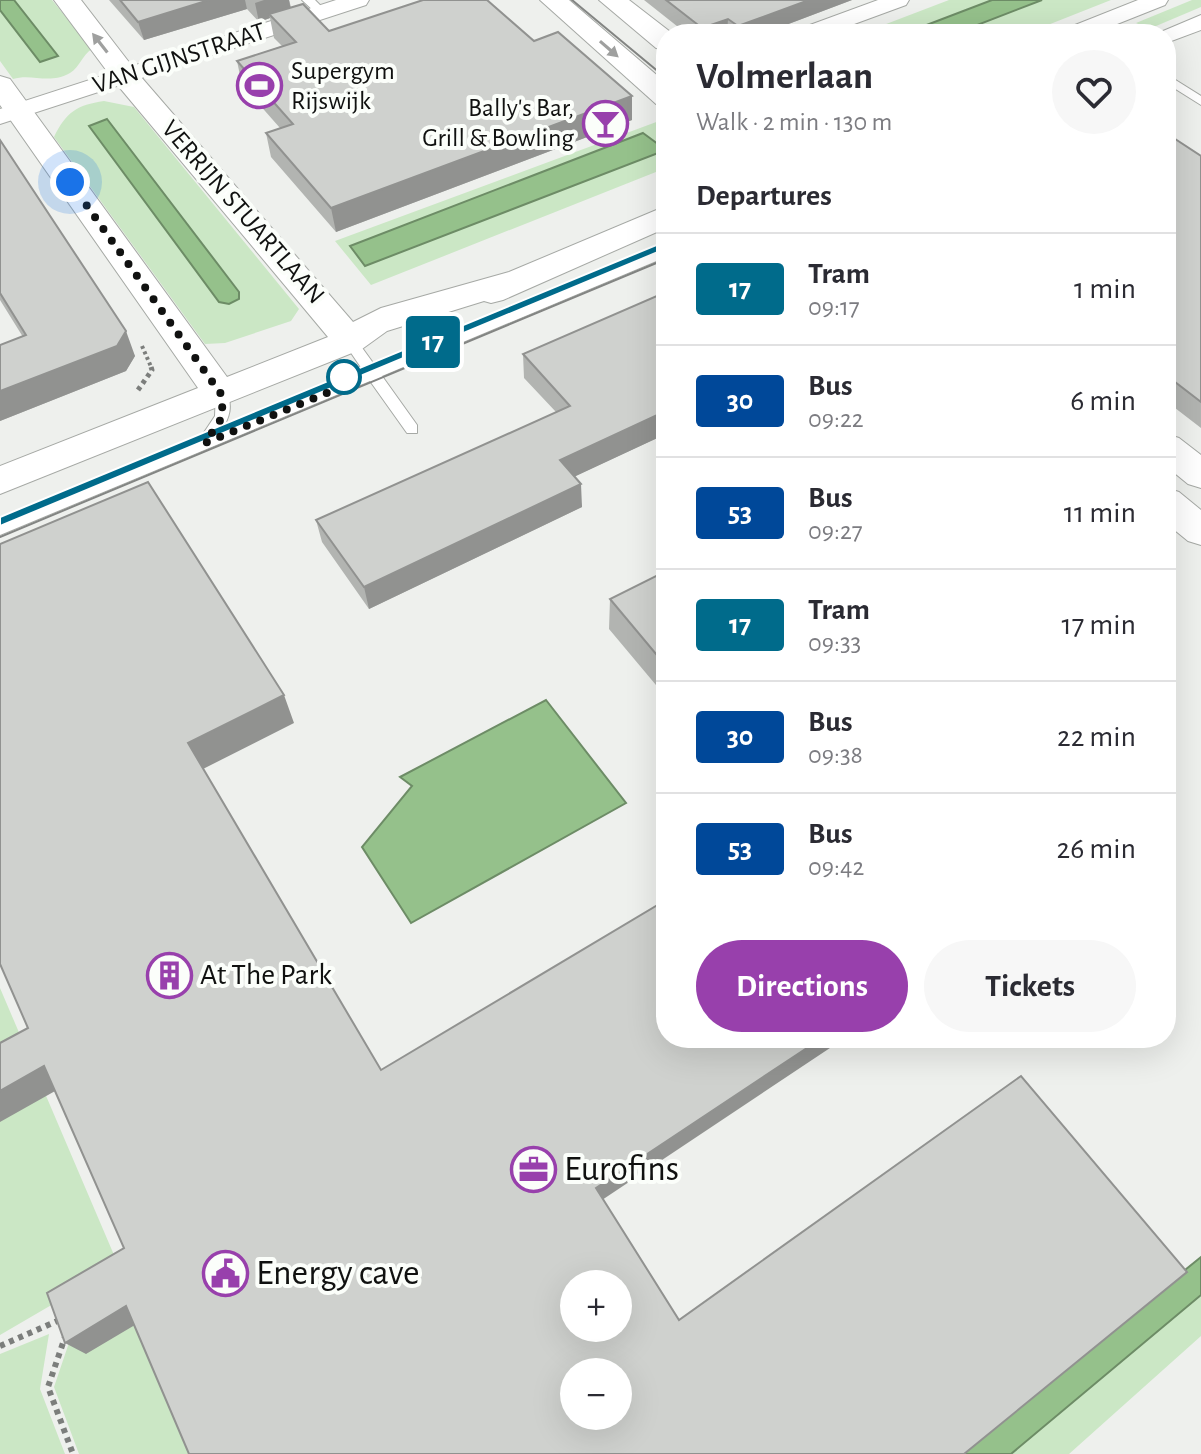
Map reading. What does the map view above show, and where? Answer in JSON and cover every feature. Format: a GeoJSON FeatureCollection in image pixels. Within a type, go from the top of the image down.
{"type":"FeatureCollection","features":[{"type":"Feature","properties":{"kind":"street","name":"VERRIJN STUARTLAAN"},"geometry":{"type":"LineString","coordinates":[[67,0],[125,76],[350,341]]}},
{"type":"Feature","properties":{"kind":"street","name":"VAN GIJNSTRAAT"},"geometry":{"type":"LineString","coordinates":[[9,114],[125,76],[314,6],[358,0]]}},
{"type":"Feature","properties":{"kind":"street"},"geometry":{"type":"LineString","coordinates":[[553,0],[656,89]]}},
{"type":"Feature","properties":{"kind":"street"},"geometry":{"type":"LineString","coordinates":[[612,0],[656,34]]}},
{"type":"Feature","properties":{"kind":"street"},"geometry":{"type":"LineString","coordinates":[[834,24],[898,0]]}},
{"type":"Feature","properties":{"kind":"street"},"geometry":{"type":"LineString","coordinates":[[1104,24],[1157,0]]}},
{"type":"Feature","properties":{"kind":"street"},"geometry":{"type":"LineString","coordinates":[[1176,32],[1201,22]]}},
{"type":"Feature","properties":{"kind":"street"},"geometry":{"type":"LineString","coordinates":[[0,85],[9,114],[221,394]]}},
{"type":"Feature","properties":{"kind":"street"},"geometry":{"type":"LineString","coordinates":[[0,481],[350,341],[387,339],[407,332],[514,281],[656,220]]}},
{"type":"Feature","properties":{"kind":"street"},"geometry":{"type":"LineString","coordinates":[[1176,455],[1201,475]]}},
{"type":"Feature","properties":{"kind":"street"},"geometry":{"type":"LineString","coordinates":[[1176,510],[1201,531]]}},
{"type":"Feature","properties":{"kind":"lane"},"geometry":{"type":"LineString","coordinates":[[1176,85],[1201,101]]}},
{"type":"Feature","properties":{"kind":"lane"},"geometry":{"type":"LineString","coordinates":[[0,529],[656,256]]}},
{"type":"Feature","properties":{"kind":"lane","name":"VERRIJN STUARTLAAN"},"geometry":{"type":"LineString","coordinates":[[350,341],[412,429]]}},
{"type":"Feature","properties":{"kind":"lane"},"geometry":{"type":"LineString","coordinates":[[205,443],[223,416],[221,394]]}},
{"type":"Feature","properties":{"kind":"path"},"geometry":{"type":"LineString","coordinates":[[140,342],[152,370],[135,396],[151,421]]}},
{"type":"Feature","properties":{"kind":"path"},"geometry":{"type":"LineString","coordinates":[[0,1346],[72,1315],[48,1387],[73,1454]]}},
{"type":"Feature","properties":{"kind":"shaded area"},"geometry":{"type":"Polygon","coordinates":[[[0,0],[14,0],[58,56],[40,62],[0,10],[0,0]]]}},
{"type":"Feature","properties":{"kind":"shaded area"},"geometry":{"type":"Polygon","coordinates":[[[14,0],[52,0],[92,49],[73,70],[62,76],[13,79],[0,61],[0,10],[40,62],[57,56],[14,0]]]}},
{"type":"Feature","properties":{"kind":"shaded area"},"geometry":{"type":"Polygon","coordinates":[[[949,0],[992,0],[929,24],[886,24],[949,0]]]}},
{"type":"Feature","properties":{"kind":"shaded area"},"geometry":{"type":"Polygon","coordinates":[[[992,0],[1042,0],[980,24],[929,24],[992,0]]]}},
{"type":"Feature","properties":{"kind":"shaded area"},"geometry":{"type":"Polygon","coordinates":[[[1042,0],[1111,0],[1050,24],[980,24],[1042,0]]]}},
{"type":"Feature","properties":{"kind":"shaded area"},"geometry":{"type":"Polygon","coordinates":[[[1192,0],[1201,0],[1201,7],[1161,24],[1136,23],[1192,0]]]}},
{"type":"Feature","properties":{"kind":"shaded area"},"geometry":{"type":"Polygon","coordinates":[[[104,101],[134,107],[299,309],[291,321],[225,343],[205,344],[54,137],[73,111],[104,101]],[[107,120],[89,126],[239,299],[239,291],[107,120]]]}},
{"type":"Feature","properties":{"kind":"shaded area"},"geometry":{"type":"Polygon","coordinates":[[[107,119],[239,292],[239,299],[229,304],[219,302],[89,126],[107,119]]]}},
{"type":"Feature","properties":{"kind":"shaded area"},"geometry":{"type":"Polygon","coordinates":[[[656,122],[656,172],[371,285],[335,241],[656,122]]]}},
{"type":"Feature","properties":{"kind":"shaded area"},"geometry":{"type":"Polygon","coordinates":[[[643,133],[656,143],[656,154],[365,266],[350,246],[643,133]]]}},
{"type":"Feature","properties":{"kind":"shaded area"},"geometry":{"type":"Polygon","coordinates":[[[546,700],[626,803],[411,923],[362,847],[412,786],[400,777],[546,700]]]}},
{"type":"Feature","properties":{"kind":"shaded area"},"geometry":{"type":"Polygon","coordinates":[[[0,988],[199,1454],[79,1454],[54,1387],[76,1322],[60,1300],[0,1335],[0,988]]]}},
{"type":"Feature","properties":{"kind":"shaded area"},"geometry":{"type":"Polygon","coordinates":[[[1201,1257],[1201,1295],[1011,1454],[958,1454],[1201,1257]]]}},
{"type":"Feature","properties":{"kind":"shaded area"},"geometry":{"type":"Polygon","coordinates":[[[1201,1295],[1201,1336],[1069,1454],[1011,1454],[1201,1295]]]}},
{"type":"Feature","properties":{"kind":"shaded area"},"geometry":{"type":"Polygon","coordinates":[[[49,1334],[40,1389],[65,1454],[0,1454],[0,1354],[49,1334]]]}},
{"type":"Feature","properties":{"kind":"building"},"geometry":{"type":"Polygon","coordinates":[[[120,0],[209,0],[138,22],[120,0]]]}},
{"type":"Feature","properties":{"kind":"building"},"geometry":{"type":"Polygon","coordinates":[[[423,0],[487,0],[534,41],[558,32],[632,96],[331,208],[266,133],[293,124],[237,61],[296,42],[269,14],[303,4],[329,31],[423,0]]]}},
{"type":"Feature","properties":{"kind":"building"},"geometry":{"type":"Polygon","coordinates":[[[666,0],[809,0],[743,24],[735,24],[728,19],[714,24],[697,24],[666,0]]]}},
{"type":"Feature","properties":{"kind":"building"},"geometry":{"type":"Polygon","coordinates":[[[0,140],[126,331],[117,346],[0,391],[0,345],[26,335],[0,293],[0,140]]]}},
{"type":"Feature","properties":{"kind":"building"},"geometry":{"type":"Polygon","coordinates":[[[1176,140],[1201,156],[1201,402],[1176,383],[1176,140]]]}},
{"type":"Feature","properties":{"kind":"building"},"geometry":{"type":"Polygon","coordinates":[[[656,296],[656,416],[560,460],[581,484],[364,587],[316,520],[570,406],[523,354],[656,296]]]}},
{"type":"Feature","properties":{"kind":"building","name":"At The Park"},"geometry":{"type":"Polygon","coordinates":[[[148,482],[284,695],[188,743],[381,1070],[656,906],[656,1048],[807,1048],[596,1188],[679,1320],[1021,1076],[1187,1272],[964,1454],[189,1454],[126,1306],[65,1343],[47,1293],[124,1248],[44,1066],[0,1091],[0,1043],[28,1028],[0,964],[0,544],[148,482]]]}},
{"type":"Feature","properties":{"kind":"building"},"geometry":{"type":"Polygon","coordinates":[[[656,576],[656,654],[610,599],[656,576]]]}},
{"type":"Feature","properties":{"kind":"tram line"},"geometry":{"type":"LineString","coordinates":[[572,0],[656,70]]}},
{"type":"Feature","properties":{"kind":"tram line"},"geometry":{"type":"LineString","coordinates":[[0,521],[656,249]]}},
{"type":"Feature","properties":{"kind":"tram line","name":"17"},"geometry":{"type":"LineString","coordinates":[[0,521],[656,249]]}},
{"type":"Feature","properties":{"kind":"tram line"},"geometry":{"type":"LineString","coordinates":[[0,537],[656,263]]}},
{"type":"Feature","properties":{"kind":"place","name":"Supergym Rijswijk"},"geometry":{"type":"Point","coordinates":[260,86]}},
{"type":"Feature","properties":{"kind":"place","name":"Bally's Bar, Grill & Bowling"},"geometry":{"type":"Point","coordinates":[605,123]}},
{"type":"Feature","properties":{"kind":"place","name":"At The Park"},"geometry":{"type":"Point","coordinates":[169,975]}},
{"type":"Feature","properties":{"kind":"place","name":"Eurofins"},"geometry":{"type":"Point","coordinates":[533,1169]}},
{"type":"Feature","properties":{"kind":"place","name":"Energy cave"},"geometry":{"type":"Point","coordinates":[225,1273]}},
{"type":"Feature","properties":{"kind":"route"},"geometry":{"type":"LineString","coordinates":[[70,182],[221,394],[223,416],[205,443],[344,386],[344,377]]}}]}
